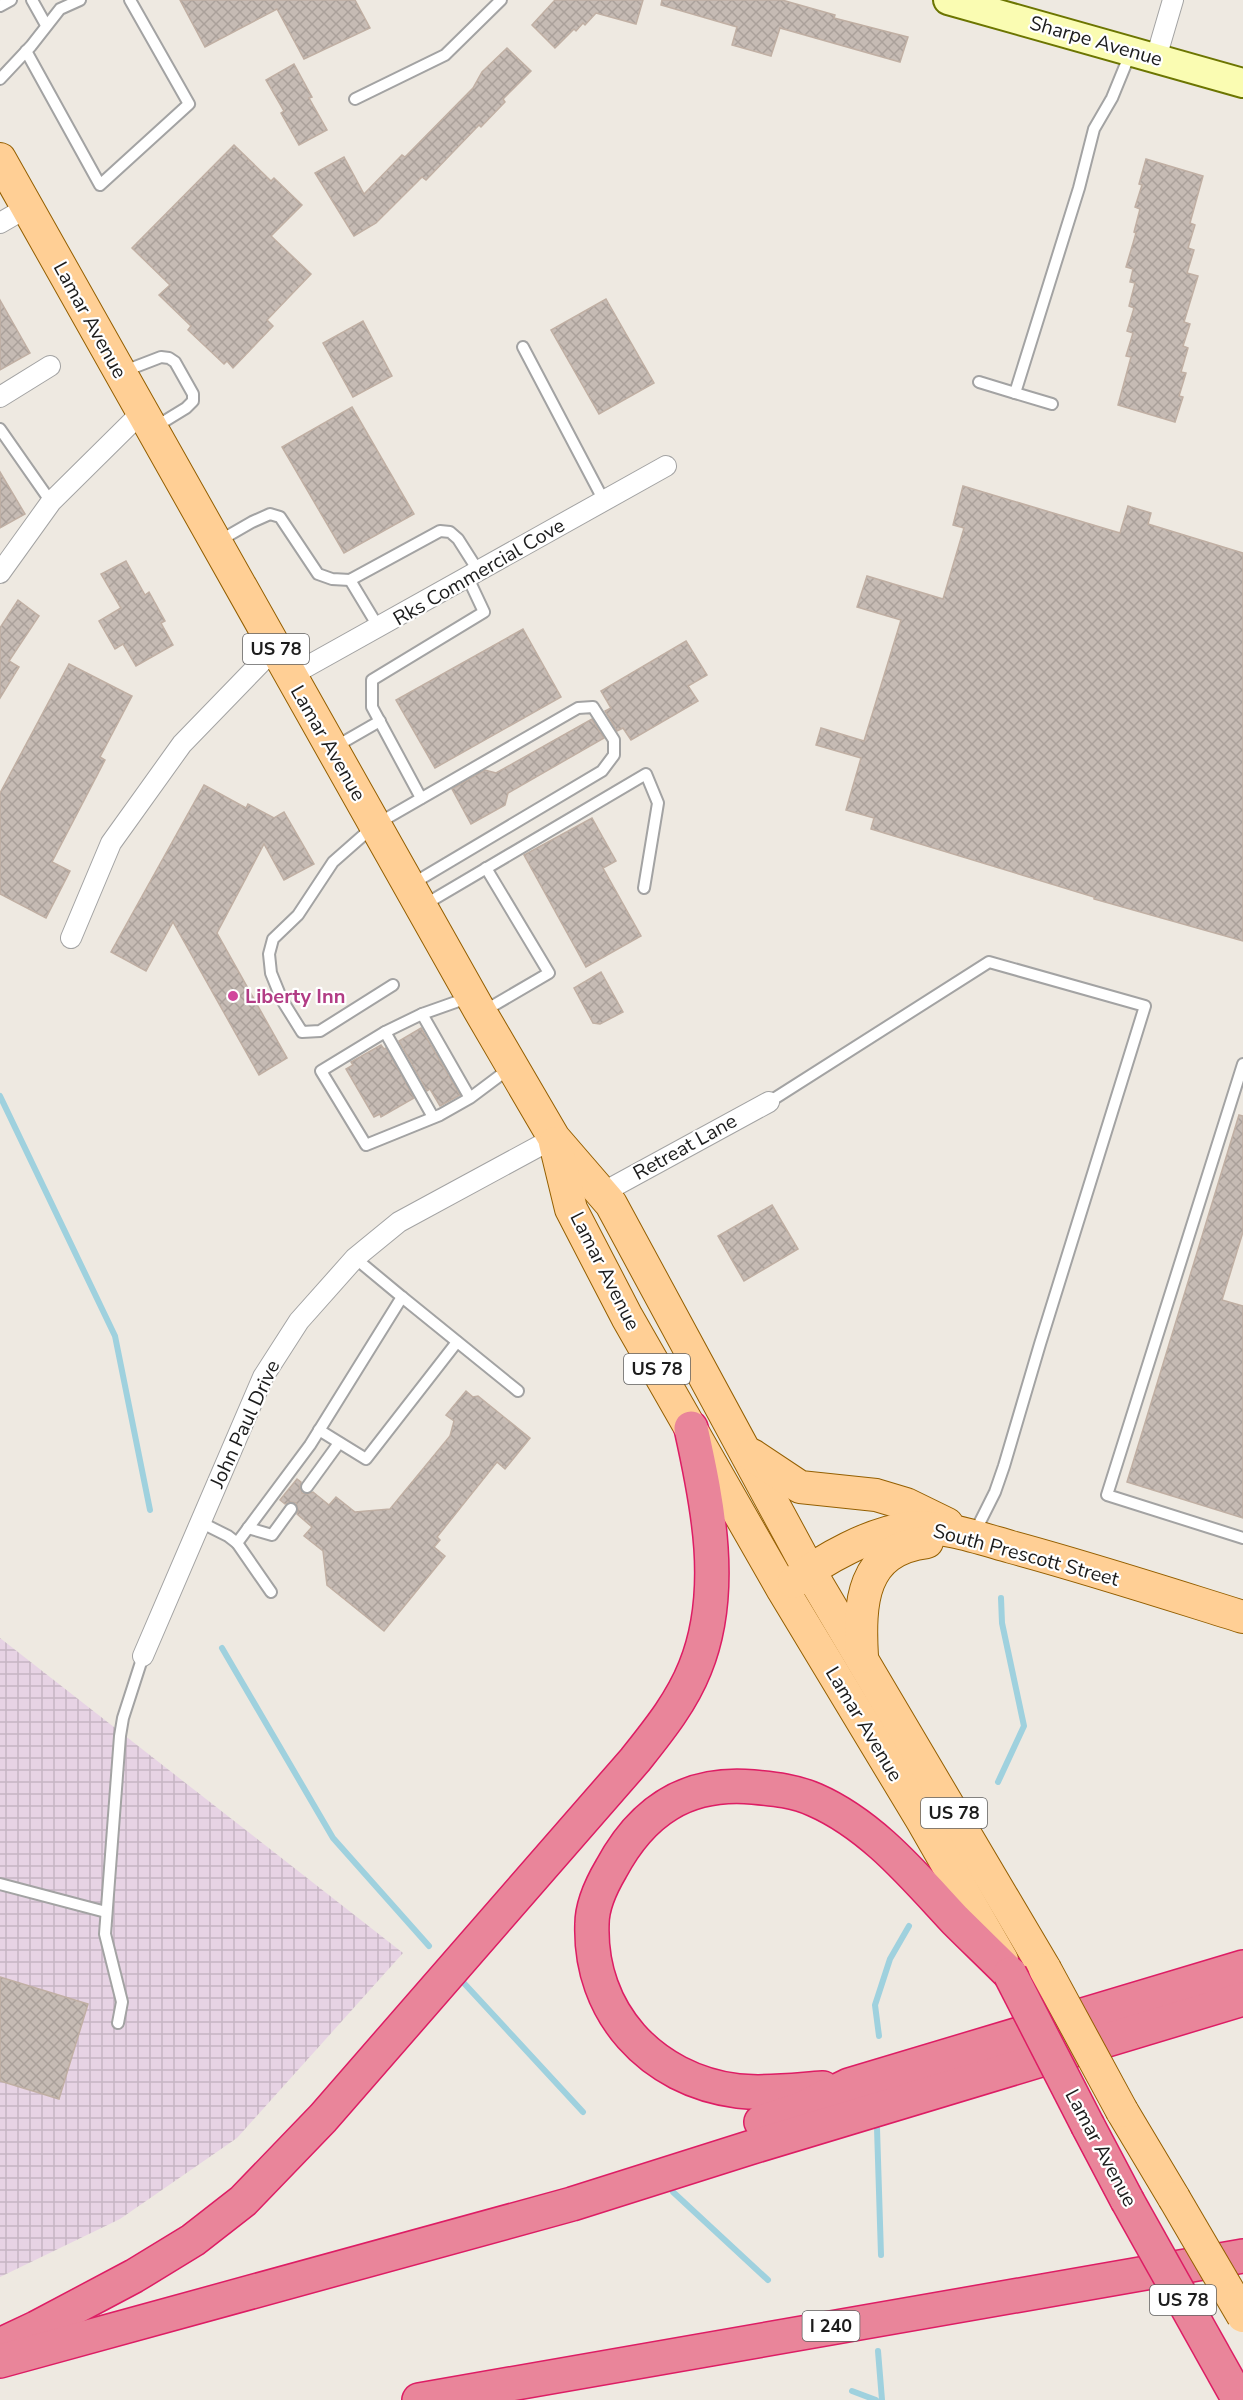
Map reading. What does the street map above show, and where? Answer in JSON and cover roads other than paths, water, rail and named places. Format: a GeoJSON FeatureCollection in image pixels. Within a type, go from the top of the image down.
{"type":"FeatureCollection","features":[{"type":"Feature","properties":{"kind":"highway"},"geometry":{"type":"LineString","coordinates":[[0,2345],[134,2276],[193,2240],[243,2200],[323,2118],[667,1721],[695,1668],[705,1639],[712,1594],[711,1559],[702,1476],[691,1428]]}},
{"type":"Feature","properties":{"kind":"highway"},"geometry":{"type":"LineString","coordinates":[[849,2085],[769,2093],[737,2091],[716,2086],[693,2079],[651,2056],[631,2038],[614,2014],[599,1985],[593,1953],[592,1922],[597,1898],[621,1851],[638,1827],[657,1809],[685,1795],[732,1786],[796,1792],[818,1802],[864,1831],[888,1850],[1010,1974]]}},
{"type":"Feature","properties":{"kind":"highway"},"geometry":{"type":"LineString","coordinates":[[140,2323],[404,2234],[798,2110],[849,2085],[1243,1967]]}},
{"type":"Feature","properties":{"kind":"highway","name":"Lamar Avenue"},"geometry":{"type":"LineString","coordinates":[[1010,1974],[1127,2200],[1239,2400]]}},
{"type":"Feature","properties":{"kind":"highway"},"geometry":{"type":"LineString","coordinates":[[0,2361],[572,2204],[749,2148],[1243,2000]]}},
{"type":"Feature","properties":{"kind":"highway","name":"I 240"},"geometry":{"type":"LineString","coordinates":[[419,2400],[1243,2256]]}},
{"type":"Feature","properties":{"kind":"main road","name":"Lamar Avenue"},"geometry":{"type":"LineString","coordinates":[[0,159],[13,215],[147,420],[290,676],[554,1138],[611,1204],[810,1570],[1045,1969],[1122,2111],[1243,2316]]}},
{"type":"Feature","properties":{"kind":"main road","name":"Lamar Avenue"},"geometry":{"type":"LineString","coordinates":[[554,1138],[572,1209],[627,1317],[783,1590],[923,1822],[1010,1974]]}},
{"type":"Feature","properties":{"kind":"main road"},"geometry":{"type":"LineString","coordinates":[[744,1449],[783,1478],[800,1487],[876,1495],[906,1504],[972,1537]]}},
{"type":"Feature","properties":{"kind":"main road","name":"South Prescott Street"},"geometry":{"type":"LineString","coordinates":[[783,1590],[810,1570],[869,1539],[910,1528],[939,1529],[1050,1557],[1243,1617]]}},
{"type":"Feature","properties":{"kind":"main road"},"geometry":{"type":"LineString","coordinates":[[862,1658],[860,1621],[864,1594],[870,1576],[885,1558],[906,1544],[972,1537]]}},
{"type":"Feature","properties":{"kind":"street","name":"Sharpe Avenue"},"geometry":{"type":"LineString","coordinates":[[948,0],[1243,83]]}},
{"type":"Feature","properties":{"kind":"street"},"geometry":{"type":"LineString","coordinates":[[1144,54],[1173,0]]}},
{"type":"Feature","properties":{"kind":"street"},"geometry":{"type":"LineString","coordinates":[[0,397],[50,366]]}},
{"type":"Feature","properties":{"kind":"street"},"geometry":{"type":"LineString","coordinates":[[0,573],[51,502],[147,420]]}},
{"type":"Feature","properties":{"kind":"street","name":"Rks Commercial Cove"},"geometry":{"type":"LineString","coordinates":[[290,676],[666,466]]}},
{"type":"Feature","properties":{"kind":"street"},"geometry":{"type":"LineString","coordinates":[[71,938],[111,843],[182,744],[275,648]]}},
{"type":"Feature","properties":{"kind":"street","name":"Retreat Lane"},"geometry":{"type":"LineString","coordinates":[[602,1193],[769,1102]]}},
{"type":"Feature","properties":{"kind":"street","name":"John Paul Drive"},"geometry":{"type":"LineString","coordinates":[[142,1656],[263,1377],[299,1321],[355,1258],[399,1222],[554,1138]]}},
{"type":"Feature","properties":{"kind":"lane"},"geometry":{"type":"LineString","coordinates":[[0,6],[11,0]]}},
{"type":"Feature","properties":{"kind":"lane"},"geometry":{"type":"LineString","coordinates":[[32,0],[46,25]]}},
{"type":"Feature","properties":{"kind":"lane"},"geometry":{"type":"LineString","coordinates":[[0,80],[60,9],[80,0]]}},
{"type":"Feature","properties":{"kind":"lane"},"geometry":{"type":"LineString","coordinates":[[26,51],[100,185],[189,104],[130,0]]}},
{"type":"Feature","properties":{"kind":"lane"},"geometry":{"type":"LineString","coordinates":[[355,99],[445,55],[501,0]]}},
{"type":"Feature","properties":{"kind":"lane"},"geometry":{"type":"LineString","coordinates":[[1015,393],[1079,188],[1094,129],[1112,98],[1144,54]]}},
{"type":"Feature","properties":{"kind":"lane"},"geometry":{"type":"LineString","coordinates":[[523,347],[604,501]]}},
{"type":"Feature","properties":{"kind":"lane"},"geometry":{"type":"LineString","coordinates":[[119,374],[161,357],[175,362],[193,394],[193,401],[186,408],[147,420]]}},
{"type":"Feature","properties":{"kind":"lane"},"geometry":{"type":"LineString","coordinates":[[979,382],[1052,404]]}},
{"type":"Feature","properties":{"kind":"lane"},"geometry":{"type":"LineString","coordinates":[[0,429],[51,502]]}},
{"type":"Feature","properties":{"kind":"lane"},"geometry":{"type":"LineString","coordinates":[[217,543],[270,514],[280,517],[318,574],[332,579],[350,580],[440,531],[450,532],[458,539],[474,575],[484,612],[372,680],[372,707],[421,798]]}},
{"type":"Feature","properties":{"kind":"lane"},"geometry":{"type":"LineString","coordinates":[[350,580],[379,628]]}},
{"type":"Feature","properties":{"kind":"lane"},"geometry":{"type":"LineString","coordinates":[[393,985],[320,1031],[302,1032],[282,1000],[271,973],[269,954],[273,939],[298,915],[333,862],[375,825],[578,708],[593,707],[614,740],[614,755],[602,771],[415,896]]}},
{"type":"Feature","properties":{"kind":"lane"},"geometry":{"type":"LineString","coordinates":[[332,749],[380,721]]}},
{"type":"Feature","properties":{"kind":"lane"},"geometry":{"type":"LineString","coordinates":[[415,896],[486,868],[646,774],[658,803],[644,888]]}},
{"type":"Feature","properties":{"kind":"lane"},"geometry":{"type":"LineString","coordinates":[[486,868],[549,973],[477,1004],[422,1014],[385,1032],[321,1071],[366,1145],[433,1117],[470,1098],[513,1066]]}},
{"type":"Feature","properties":{"kind":"lane"},"geometry":{"type":"LineString","coordinates":[[769,1102],[989,962],[1145,1006],[1043,1332],[1004,1466],[995,1492],[972,1537]]}},
{"type":"Feature","properties":{"kind":"lane"},"geometry":{"type":"LineString","coordinates":[[422,1014],[433,1042],[470,1098]]}},
{"type":"Feature","properties":{"kind":"lane"},"geometry":{"type":"LineString","coordinates":[[385,1032],[406,1059],[421,1085],[433,1117]]}},
{"type":"Feature","properties":{"kind":"lane"},"geometry":{"type":"LineString","coordinates":[[1243,1064],[1107,1495],[1243,1538]]}},
{"type":"Feature","properties":{"kind":"lane"},"geometry":{"type":"LineString","coordinates":[[355,1258],[518,1391]]}},
{"type":"Feature","properties":{"kind":"lane"},"geometry":{"type":"LineString","coordinates":[[237,1543],[319,1430],[402,1297]]}},
{"type":"Feature","properties":{"kind":"lane"},"geometry":{"type":"LineString","coordinates":[[319,1430],[366,1460],[457,1342]]}},
{"type":"Feature","properties":{"kind":"lane"},"geometry":{"type":"LineString","coordinates":[[307,1487],[339,1443]]}},
{"type":"Feature","properties":{"kind":"lane"},"geometry":{"type":"LineString","coordinates":[[248,1528],[272,1535],[291,1509]]}},
{"type":"Feature","properties":{"kind":"lane"},"geometry":{"type":"LineString","coordinates":[[200,1522],[237,1543],[271,1592]]}},
{"type":"Feature","properties":{"kind":"lane"},"geometry":{"type":"LineString","coordinates":[[117,2023],[122,2002],[105,1934],[106,1912],[118,1746],[123,1718],[142,1656]]}},
{"type":"Feature","properties":{"kind":"lane"},"geometry":{"type":"LineString","coordinates":[[0,1884],[106,1912]]}},
{"type":"Feature","properties":{"kind":"waterway"},"geometry":{"type":"LineString","coordinates":[[0,1096],[115,1336],[150,1510]]}},
{"type":"Feature","properties":{"kind":"waterway"},"geometry":{"type":"LineString","coordinates":[[998,1782],[1024,1726],[1002,1623],[1001,1598]]}},
{"type":"Feature","properties":{"kind":"waterway"},"geometry":{"type":"LineString","coordinates":[[222,1648],[333,1838],[429,1946]]}},
{"type":"Feature","properties":{"kind":"waterway"},"geometry":{"type":"LineString","coordinates":[[879,2036],[875,2005],[890,1959],[909,1926]]}},
{"type":"Feature","properties":{"kind":"waterway"},"geometry":{"type":"LineString","coordinates":[[462,1981],[583,2112]]}},
{"type":"Feature","properties":{"kind":"waterway"},"geometry":{"type":"LineString","coordinates":[[877,2128],[881,2255]]}},
{"type":"Feature","properties":{"kind":"waterway"},"geometry":{"type":"LineString","coordinates":[[673,2192],[768,2280]]}},
{"type":"Feature","properties":{"kind":"waterway"},"geometry":{"type":"LineString","coordinates":[[878,2351],[882,2400]]}},
{"type":"Feature","properties":{"kind":"waterway"},"geometry":{"type":"LineString","coordinates":[[852,2391],[876,2400]]}},
{"type":"Feature","properties":{"kind":"place","name":"Liberty Inn"},"geometry":{"type":"Point","coordinates":[233,996]}}]}
